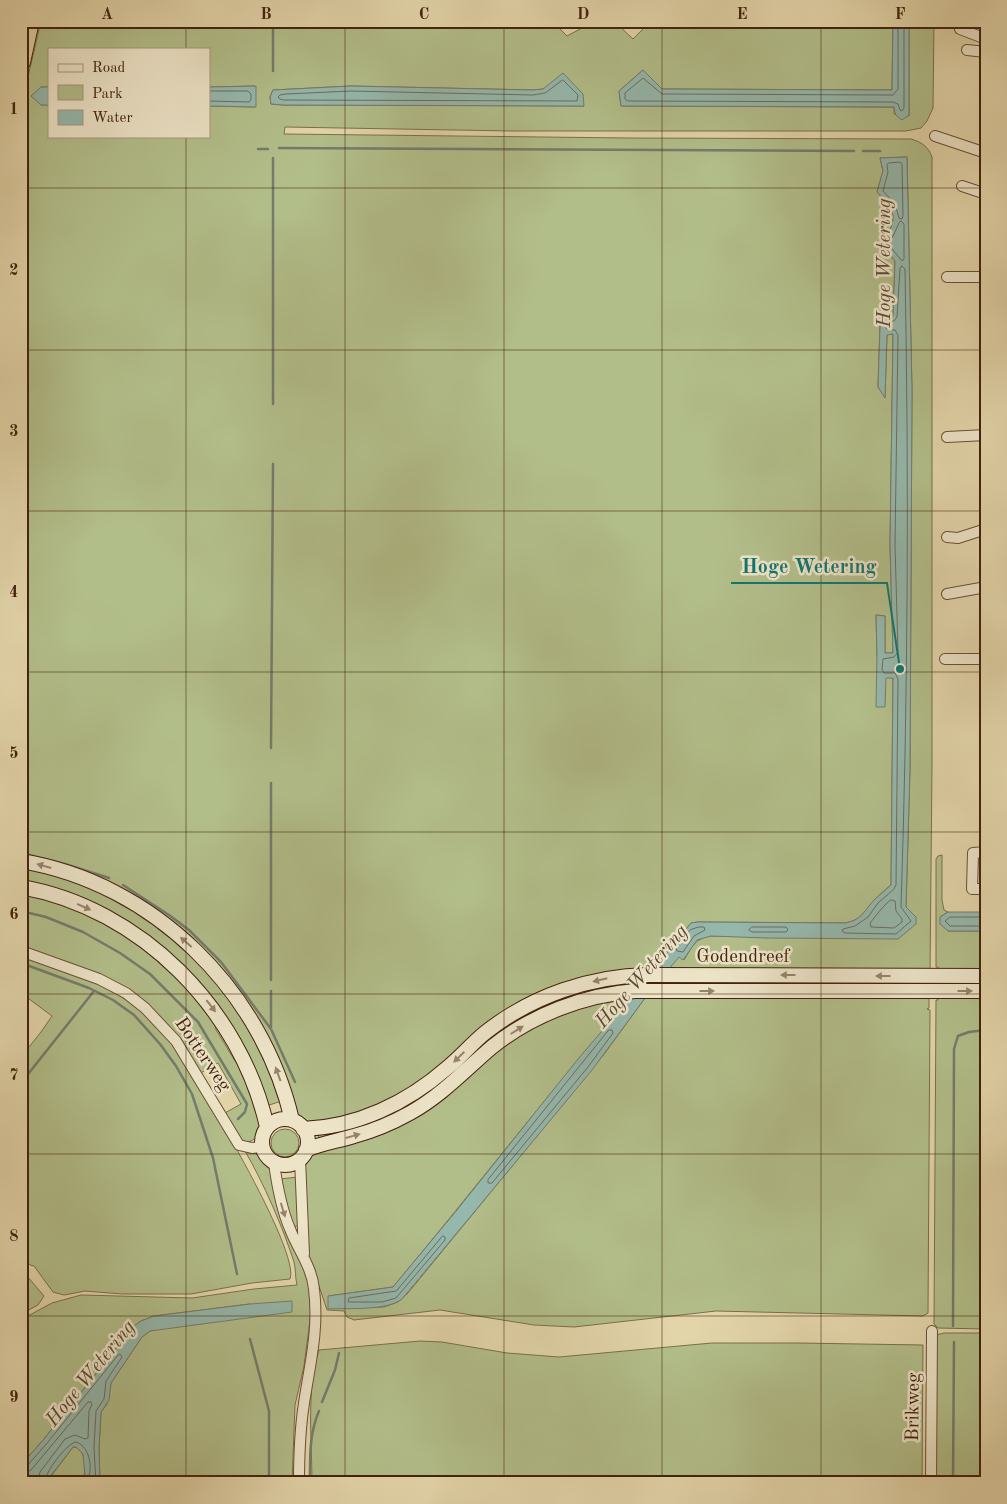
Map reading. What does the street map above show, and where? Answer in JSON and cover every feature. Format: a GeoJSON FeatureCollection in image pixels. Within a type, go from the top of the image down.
{"type":"FeatureCollection","features":[{"type":"Feature","properties":{"kind":"highway"},"geometry":{"type":"LineString","coordinates":[[21,62],[30,21]]}},
{"type":"Feature","properties":{"kind":"main road"},"geometry":{"type":"LineString","coordinates":[[21,861],[71,874],[112,892],[140,907],[168,926],[204,958],[238,998],[260,1035],[276,1068],[298,1124],[308,1142],[303,1154],[288,1165],[274,1162],[265,1154],[262,1147],[267,1127],[283,1119],[298,1124]]}},
{"type":"Feature","properties":{"kind":"main road"},"geometry":{"type":"LineString","coordinates":[[21,887],[75,903],[103,915],[144,941],[186,977],[218,1015],[243,1057],[263,1107],[267,1127]]}},
{"type":"Feature","properties":{"kind":"main road","name":"Godendreef"},"geometry":{"type":"LineString","coordinates":[[298,1124],[323,1128],[374,1113],[402,1100],[433,1080],[486,1032],[516,1012],[561,991],[602,979],[648,975],[986,976]]}},
{"type":"Feature","properties":{"kind":"main road","name":"Godendreef"},"geometry":{"type":"LineString","coordinates":[[303,1154],[316,1146],[370,1131],[410,1113],[444,1091],[510,1034],[544,1015],[599,996],[635,991],[986,991]]}},
{"type":"Feature","properties":{"kind":"street"},"geometry":{"type":"LineString","coordinates":[[960,29],[986,39]]}},
{"type":"Feature","properties":{"kind":"street"},"geometry":{"type":"LineString","coordinates":[[968,50],[986,52]]}},
{"type":"Feature","properties":{"kind":"street"},"geometry":{"type":"LineString","coordinates":[[936,136],[986,153]]}},
{"type":"Feature","properties":{"kind":"street"},"geometry":{"type":"LineString","coordinates":[[962,186],[986,194]]}},
{"type":"Feature","properties":{"kind":"street"},"geometry":{"type":"LineString","coordinates":[[947,277],[986,277]]}},
{"type":"Feature","properties":{"kind":"street"},"geometry":{"type":"LineString","coordinates":[[948,437],[986,435]]}},
{"type":"Feature","properties":{"kind":"street"},"geometry":{"type":"LineString","coordinates":[[947,537],[958,538],[986,529]]}},
{"type":"Feature","properties":{"kind":"street"},"geometry":{"type":"LineString","coordinates":[[947,594],[986,587]]}},
{"type":"Feature","properties":{"kind":"street"},"geometry":{"type":"LineString","coordinates":[[945,659],[986,659]]}},
{"type":"Feature","properties":{"kind":"street"},"geometry":{"type":"LineString","coordinates":[[986,852],[973,853],[972,889],[986,889]]}},
{"type":"Feature","properties":{"kind":"street","name":"Botterweg"},"geometry":{"type":"LineString","coordinates":[[21,951],[99,979],[126,994],[145,1008],[176,1041],[239,1145],[252,1148],[262,1147]]}},
{"type":"Feature","properties":{"kind":"street"},"geometry":{"type":"LineString","coordinates":[[303,1154],[304,1257]]}},
{"type":"Feature","properties":{"kind":"street"},"geometry":{"type":"LineString","coordinates":[[274,1162],[282,1206],[289,1229],[312,1274],[316,1317],[315,1344],[304,1402],[299,1444],[299,1483]]}},
{"type":"Feature","properties":{"kind":"street","name":"Brikweg"},"geometry":{"type":"LineString","coordinates":[[931,1483],[932,1331]]}},
{"type":"Feature","properties":{"kind":"green space"},"geometry":{"type":"Polygon","coordinates":[[[41,21],[552,21],[567,36],[582,28],[615,22],[633,39],[651,21],[893,21],[892,90],[662,89],[643,70],[619,91],[621,106],[894,107],[894,114],[909,116],[909,21],[934,21],[933,108],[927,121],[921,128],[906,131],[511,131],[285,127],[284,134],[911,139],[926,147],[932,157],[930,973],[666,972],[679,956],[684,960],[694,944],[706,937],[789,937],[916,917],[906,907],[910,769],[912,390],[907,157],[880,158],[883,171],[877,192],[892,212],[893,223],[883,246],[895,261],[893,316],[887,317],[886,295],[881,297],[878,387],[885,397],[887,334],[893,334],[890,545],[893,653],[885,653],[885,616],[876,615],[877,655],[886,677],[893,678],[891,885],[879,895],[860,917],[845,923],[691,923],[662,959],[657,962],[654,970],[551,992],[420,1085],[354,1117],[304,1123],[297,1116],[262,1031],[169,923],[21,858],[21,107],[41,21]],[[351,86],[273,90],[270,97],[271,104],[283,105],[584,106],[543,89],[351,86]]]}},
{"type":"Feature","properties":{"kind":"green space"},"geometry":{"type":"Polygon","coordinates":[[[942,855],[942,900],[944,910],[948,912],[940,917],[948,931],[986,931],[986,974],[938,973],[938,967],[936,967],[936,859],[942,855]]]}},
{"type":"Feature","properties":{"kind":"green space"},"geometry":{"type":"Polygon","coordinates":[[[21,864],[84,882],[169,931],[244,1013],[285,1100],[266,1106],[252,1068],[152,944],[21,884],[21,864]]]}},
{"type":"Feature","properties":{"kind":"green space"},"geometry":{"type":"Polygon","coordinates":[[[21,890],[109,922],[182,978],[217,1026],[215,1028],[235,1061],[237,1060],[247,1071],[262,1126],[255,1138],[243,1142],[223,1114],[241,1104],[218,1063],[199,1074],[135,998],[21,947],[21,890]]]}},
{"type":"Feature","properties":{"kind":"green space"},"geometry":{"type":"Polygon","coordinates":[[[21,954],[84,978],[114,992],[141,1011],[167,1037],[203,1092],[264,1201],[280,1235],[289,1262],[290,1279],[252,1283],[191,1294],[122,1294],[85,1291],[64,1295],[53,1292],[34,1266],[30,1265],[21,1255],[21,1057],[52,1016],[21,993],[21,954]]]}},
{"type":"Feature","properties":{"kind":"green space"},"geometry":{"type":"Polygon","coordinates":[[[647,978],[639,987],[598,994],[481,1054],[396,1117],[320,1142],[317,1131],[373,1116],[488,1034],[561,994],[647,978]]]}},
{"type":"Feature","properties":{"kind":"green space"},"geometry":{"type":"Polygon","coordinates":[[[661,978],[929,979],[929,988],[653,988],[661,978]]]}},
{"type":"Feature","properties":{"kind":"green space"},"geometry":{"type":"Polygon","coordinates":[[[634,994],[393,1287],[329,1296],[329,1308],[384,1307],[398,1302],[408,1293],[605,1053],[648,994],[929,994],[929,1008],[927,1009],[930,1010],[928,1313],[923,1316],[716,1311],[574,1327],[534,1325],[440,1310],[354,1320],[347,1317],[344,1311],[327,1310],[306,1247],[304,1169],[309,1156],[314,1151],[361,1137],[546,1017],[634,994]]]}},
{"type":"Feature","properties":{"kind":"green space"},"geometry":{"type":"Polygon","coordinates":[[[938,994],[986,994],[986,1329],[938,1328],[934,1324],[936,1000],[938,1000],[938,994]]]}},
{"type":"Feature","properties":{"kind":"green space"},"geometry":{"type":"Polygon","coordinates":[[[285,1129],[295,1133],[299,1143],[295,1153],[285,1157],[275,1153],[271,1143],[275,1133],[285,1129]]]}},
{"type":"Feature","properties":{"kind":"green space"},"geometry":{"type":"Polygon","coordinates":[[[245,1151],[258,1154],[269,1165],[302,1262],[312,1305],[304,1366],[295,1405],[292,1483],[100,1483],[101,1412],[107,1404],[111,1383],[142,1337],[150,1331],[250,1304],[154,1316],[141,1321],[134,1326],[21,1465],[21,1320],[24,1318],[52,1303],[81,1295],[192,1298],[297,1285],[294,1262],[284,1234],[266,1191],[245,1151]]]}},
{"type":"Feature","properties":{"kind":"green space"},"geometry":{"type":"Polygon","coordinates":[[[298,1177],[299,1224],[293,1227],[280,1179],[298,1177]]]}},
{"type":"Feature","properties":{"kind":"green space"},"geometry":{"type":"Polygon","coordinates":[[[21,1269],[44,1296],[38,1305],[21,1314],[21,1269]]]}},
{"type":"Feature","properties":{"kind":"green space"},"geometry":{"type":"Polygon","coordinates":[[[944,1333],[986,1333],[986,1483],[935,1483],[936,1335],[944,1333]]]}},
{"type":"Feature","properties":{"kind":"green space"},"geometry":{"type":"Polygon","coordinates":[[[420,1341],[442,1342],[507,1353],[559,1357],[712,1343],[923,1345],[922,1483],[312,1483],[311,1398],[312,1381],[319,1350],[420,1341]]]}},
{"type":"Feature","properties":{"kind":"green space"},"geometry":{"type":"Polygon","coordinates":[[[73,1447],[79,1448],[84,1460],[85,1470],[81,1483],[51,1483],[49,1479],[73,1447]]]}},
{"type":"Feature","properties":{"kind":"water"},"geometry":{"type":"Polygon","coordinates":[[[893,21],[909,21],[909,115],[902,120],[896,114],[894,107],[621,106],[619,91],[643,70],[662,89],[892,90],[893,21]]]}},
{"type":"Feature","properties":{"kind":"water"},"geometry":{"type":"Polygon","coordinates":[[[563,73],[583,94],[584,106],[283,105],[271,104],[270,97],[273,90],[351,86],[533,90],[543,89],[563,73]]]}},
{"type":"Feature","properties":{"kind":"water"},"geometry":{"type":"Polygon","coordinates":[[[256,86],[256,107],[210,106],[210,87],[256,86]]]}},
{"type":"Feature","properties":{"kind":"water"},"geometry":{"type":"Polygon","coordinates":[[[41,87],[48,87],[48,105],[41,105],[31,96],[41,87]]]}},
{"type":"Feature","properties":{"kind":"water"},"geometry":{"type":"Polygon","coordinates":[[[907,157],[912,390],[910,769],[906,907],[916,917],[916,924],[898,939],[711,936],[697,940],[683,960],[679,957],[648,994],[592,1070],[402,1299],[395,1303],[377,1307],[328,1309],[328,1296],[393,1287],[578,1059],[654,970],[654,965],[662,959],[691,923],[851,922],[860,917],[875,899],[891,885],[893,678],[886,678],[885,707],[876,707],[876,615],[885,616],[885,653],[893,653],[890,545],[893,334],[887,335],[885,398],[878,387],[881,297],[886,295],[887,317],[893,316],[895,261],[883,246],[892,223],[892,212],[877,192],[883,171],[880,158],[907,157]]]}},
{"type":"Feature","properties":{"kind":"water"},"geometry":{"type":"Polygon","coordinates":[[[948,912],[986,912],[986,931],[948,931],[940,924],[940,917],[948,912]]]}},
{"type":"Feature","properties":{"kind":"water"},"geometry":{"type":"Polygon","coordinates":[[[292,1301],[292,1312],[150,1331],[142,1337],[111,1383],[109,1400],[101,1412],[100,1483],[81,1483],[85,1475],[83,1454],[76,1447],[73,1447],[49,1478],[51,1483],[21,1483],[21,1465],[134,1326],[141,1321],[154,1316],[250,1304],[292,1301]]]}},
{"type":"Feature","properties":{"kind":"waterway"},"geometry":{"type":"LineString","coordinates":[[273,21],[273,71]]}},
{"type":"Feature","properties":{"kind":"waterway"},"geometry":{"type":"LineString","coordinates":[[279,148],[854,151]]}},
{"type":"Feature","properties":{"kind":"waterway"},"geometry":{"type":"LineString","coordinates":[[258,149],[268,149]]}},
{"type":"Feature","properties":{"kind":"waterway"},"geometry":{"type":"LineString","coordinates":[[863,151],[880,151]]}},
{"type":"Feature","properties":{"kind":"waterway"},"geometry":{"type":"LineString","coordinates":[[273,158],[273,404]]}},
{"type":"Feature","properties":{"kind":"waterway"},"geometry":{"type":"LineString","coordinates":[[271,748],[273,464]]}},
{"type":"Feature","properties":{"kind":"waterway"},"geometry":{"type":"LineString","coordinates":[[271,783],[271,980]]}},
{"type":"Feature","properties":{"kind":"waterway"},"geometry":{"type":"LineString","coordinates":[[21,853],[109,878]]}},
{"type":"Feature","properties":{"kind":"waterway"},"geometry":{"type":"LineString","coordinates":[[123,885],[189,930],[221,962],[271,1029],[295,1082]]}},
{"type":"Feature","properties":{"kind":"waterway"},"geometry":{"type":"LineString","coordinates":[[21,911],[46,917],[83,932],[120,953],[150,974],[198,1022],[247,1104],[245,1112],[238,1119]]}},
{"type":"Feature","properties":{"kind":"waterway"},"geometry":{"type":"LineString","coordinates":[[21,963],[89,988],[113,1000],[134,1015],[160,1044],[176,1066],[192,1094],[213,1158],[237,1274]]}},
{"type":"Feature","properties":{"kind":"waterway"},"geometry":{"type":"LineString","coordinates":[[21,1083],[94,991]]}},
{"type":"Feature","properties":{"kind":"waterway"},"geometry":{"type":"LineString","coordinates":[[271,991],[271,1027]]}},
{"type":"Feature","properties":{"kind":"waterway"},"geometry":{"type":"LineString","coordinates":[[953,1326],[954,1049],[958,1036],[969,1032],[986,1030]]}},
{"type":"Feature","properties":{"kind":"waterway"},"geometry":{"type":"LineString","coordinates":[[250,1339],[269,1411],[269,1483]]}},
{"type":"Feature","properties":{"kind":"waterway"},"geometry":{"type":"LineString","coordinates":[[953,1483],[954,1342]]}},
{"type":"Feature","properties":{"kind":"waterway"},"geometry":{"type":"LineString","coordinates":[[322,1402],[335,1370],[339,1353]]}},
{"type":"Feature","properties":{"kind":"waterway"},"geometry":{"type":"LineString","coordinates":[[310,1483],[310,1455],[313,1428],[319,1411]]}},
{"type":"Feature","properties":{"kind":"place","name":"Hoge Wetering"},"geometry":{"type":"Point","coordinates":[900,669]}}]}
